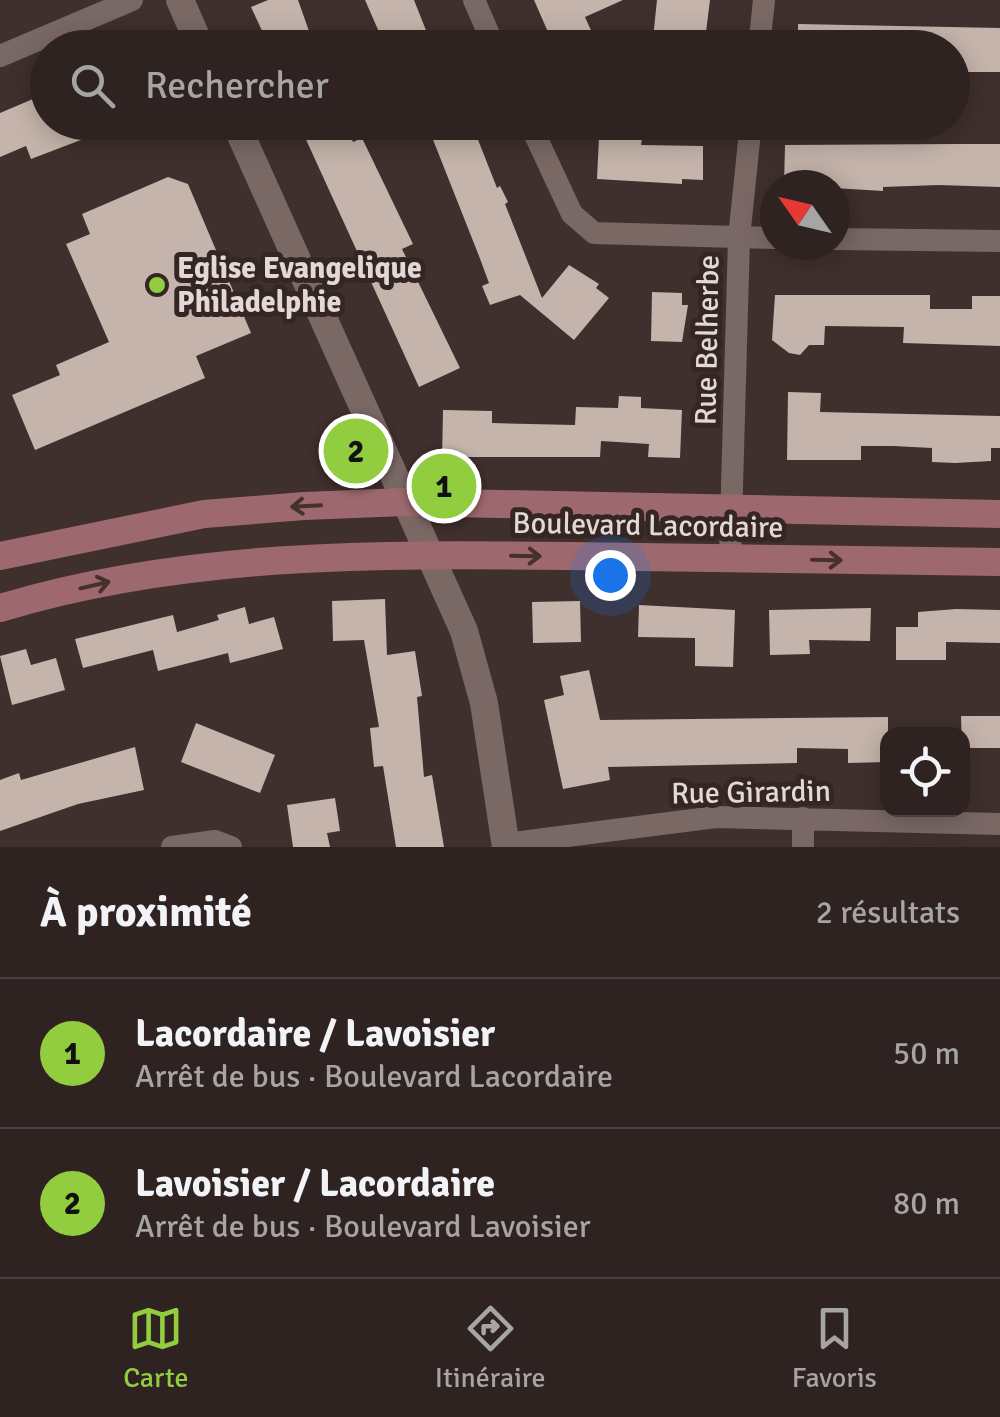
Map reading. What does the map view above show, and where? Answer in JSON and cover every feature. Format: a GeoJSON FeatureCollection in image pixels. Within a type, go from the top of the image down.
{"type":"FeatureCollection","features":[{"type":"Feature","properties":{"kind":"main road","name":"Boulevard Lacordaire"},"geometry":{"type":"LineString","coordinates":[[0,556],[204,514],[404,502],[1000,514]]}},
{"type":"Feature","properties":{"kind":"main road","name":"Boulevard Lacordaire"},"geometry":{"type":"LineString","coordinates":[[0,608],[116,580],[214,564],[428,554],[1000,562]]}},
{"type":"Feature","properties":{"kind":"street"},"geometry":{"type":"LineString","coordinates":[[61,30],[132,0]]}},
{"type":"Feature","properties":{"kind":"street"},"geometry":{"type":"LineString","coordinates":[[180,0],[193,30]]}},
{"type":"Feature","properties":{"kind":"street"},"geometry":{"type":"LineString","coordinates":[[474,0],[487,30]]}},
{"type":"Feature","properties":{"kind":"street"},"geometry":{"type":"LineString","coordinates":[[761,30],[764,0]]}},
{"type":"Feature","properties":{"kind":"street"},"geometry":{"type":"LineString","coordinates":[[0,56],[30,43]]}},
{"type":"Feature","properties":{"kind":"street"},"geometry":{"type":"LineString","coordinates":[[243,140],[464,631],[484,703],[505,846]]}},
{"type":"Feature","properties":{"kind":"street"},"geometry":{"type":"LineString","coordinates":[[537,140],[572,214],[594,233],[760,238]]}},
{"type":"Feature","properties":{"kind":"street","name":"Rue Belherbe"},"geometry":{"type":"LineString","coordinates":[[730,558],[739,238],[749,140]]}},
{"type":"Feature","properties":{"kind":"street"},"geometry":{"type":"LineString","coordinates":[[850,239],[1000,242]]}},
{"type":"Feature","properties":{"kind":"street"},"geometry":{"type":"LineString","coordinates":[[803,818],[803,847]]}},
{"type":"Feature","properties":{"kind":"street","name":"Rue Girardin"},"geometry":{"type":"LineString","coordinates":[[505,846],[690,819],[1000,824]]}},
{"type":"Feature","properties":{"kind":"street"},"geometry":{"type":"LineString","coordinates":[[172,847],[214,840],[231,847]]}},
{"type":"Feature","properties":{"kind":"building"},"geometry":{"type":"Polygon","coordinates":[[[268,0],[298,0],[309,30],[262,30],[251,7],[268,0]]]}},
{"type":"Feature","properties":{"kind":"building"},"geometry":{"type":"Polygon","coordinates":[[[365,0],[414,0],[426,30],[378,30],[365,0]]]}},
{"type":"Feature","properties":{"kind":"building"},"geometry":{"type":"Polygon","coordinates":[[[534,0],[623,0],[585,17],[591,30],[547,30],[534,0]]]}},
{"type":"Feature","properties":{"kind":"building"},"geometry":{"type":"Polygon","coordinates":[[[657,0],[710,0],[706,30],[654,30],[657,0]]]}},
{"type":"Feature","properties":{"kind":"building"},"geometry":{"type":"Polygon","coordinates":[[[798,24],[1000,28],[1000,72],[970,72],[970,30],[798,30],[798,24]]]}},
{"type":"Feature","properties":{"kind":"building"},"geometry":{"type":"Polygon","coordinates":[[[30,100],[30,140],[81,140],[31,159],[26,146],[0,157],[0,113],[30,100]]]}},
{"type":"Feature","properties":{"kind":"building"},"geometry":{"type":"Polygon","coordinates":[[[306,140],[363,140],[413,244],[402,249],[460,368],[419,387],[306,140]]]}},
{"type":"Feature","properties":{"kind":"building"},"geometry":{"type":"Polygon","coordinates":[[[433,140],[478,140],[497,188],[500,186],[508,202],[505,204],[542,298],[569,265],[599,284],[596,288],[609,298],[574,340],[520,295],[490,305],[482,286],[489,283],[433,140]]]}},
{"type":"Feature","properties":{"kind":"building"},"geometry":{"type":"Polygon","coordinates":[[[599,140],[703,146],[703,180],[682,179],[682,184],[597,179],[599,140]]]}},
{"type":"Feature","properties":{"kind":"building"},"geometry":{"type":"Polygon","coordinates":[[[1000,144],[1000,187],[850,189],[850,170],[784,170],[785,145],[1000,144]]]}},
{"type":"Feature","properties":{"kind":"building","name":"Eglise Evangelique Philadelphie"},"geometry":{"type":"Polygon","coordinates":[[[168,177],[188,184],[251,333],[196,356],[205,378],[35,450],[12,395],[60,375],[56,365],[109,342],[66,244],[90,234],[82,214],[168,177]]]}},
{"type":"Feature","properties":{"kind":"building"},"geometry":{"type":"Polygon","coordinates":[[[652,292],[682,293],[682,305],[688,305],[682,342],[651,341],[652,292]]]}},
{"type":"Feature","properties":{"kind":"building"},"geometry":{"type":"Polygon","coordinates":[[[775,295],[930,295],[930,309],[972,309],[972,296],[1000,296],[1000,346],[903,343],[904,327],[825,326],[824,345],[809,345],[800,355],[789,353],[772,340],[775,295]]]}},
{"type":"Feature","properties":{"kind":"building"},"geometry":{"type":"Polygon","coordinates":[[[788,392],[821,393],[820,412],[1000,416],[1000,448],[991,448],[991,461],[932,462],[932,448],[893,446],[861,446],[861,460],[787,460],[788,392]]]}},
{"type":"Feature","properties":{"kind":"building"},"geometry":{"type":"Polygon","coordinates":[[[619,396],[641,397],[641,408],[682,410],[680,458],[648,457],[649,444],[601,441],[600,457],[442,457],[443,410],[492,411],[492,423],[575,425],[576,407],[618,408],[619,396]]]}},
{"type":"Feature","properties":{"kind":"building"},"geometry":{"type":"Polygon","coordinates":[[[385,599],[387,655],[415,651],[422,696],[417,697],[424,777],[432,775],[444,847],[396,847],[383,766],[374,767],[370,728],[379,727],[364,640],[333,641],[332,601],[385,599]]]}},
{"type":"Feature","properties":{"kind":"building"},"geometry":{"type":"Polygon","coordinates":[[[580,601],[581,642],[533,643],[532,602],[580,601]]]}},
{"type":"Feature","properties":{"kind":"building"},"geometry":{"type":"Polygon","coordinates":[[[639,605],[735,610],[733,667],[695,666],[695,638],[638,637],[639,605]]]}},
{"type":"Feature","properties":{"kind":"building"},"geometry":{"type":"Polygon","coordinates":[[[245,607],[249,624],[274,617],[283,649],[230,663],[228,653],[158,671],[153,650],[83,668],[75,639],[173,615],[177,632],[219,620],[217,615],[245,607]]]}},
{"type":"Feature","properties":{"kind":"building"},"geometry":{"type":"Polygon","coordinates":[[[871,608],[870,641],[809,640],[810,654],[770,655],[769,610],[871,608]]]}},
{"type":"Feature","properties":{"kind":"building"},"geometry":{"type":"Polygon","coordinates":[[[1000,610],[1000,643],[946,642],[946,660],[896,660],[896,627],[918,627],[918,612],[1000,610]]]}},
{"type":"Feature","properties":{"kind":"building"},"geometry":{"type":"Polygon","coordinates":[[[26,649],[31,665],[56,658],[65,690],[12,705],[0,656],[26,649]]]}},
{"type":"Feature","properties":{"kind":"building"},"geometry":{"type":"Polygon","coordinates":[[[589,670],[600,720],[888,717],[888,727],[880,727],[880,762],[848,763],[848,749],[797,748],[797,763],[608,767],[610,780],[563,789],[544,700],[564,695],[560,676],[589,670]]]}},
{"type":"Feature","properties":{"kind":"building"},"geometry":{"type":"Polygon","coordinates":[[[961,716],[1000,716],[1000,748],[970,748],[970,727],[961,727],[961,716]]]}},
{"type":"Feature","properties":{"kind":"building"},"geometry":{"type":"Polygon","coordinates":[[[196,723],[275,755],[260,793],[181,762],[196,723]]]}},
{"type":"Feature","properties":{"kind":"building"},"geometry":{"type":"Polygon","coordinates":[[[135,747],[144,790],[78,804],[0,831],[0,780],[19,773],[21,780],[135,747]]]}},
{"type":"Feature","properties":{"kind":"building"},"geometry":{"type":"Polygon","coordinates":[[[335,798],[340,831],[327,833],[330,847],[293,847],[287,805],[335,798]]]}},
{"type":"Feature","properties":{"kind":"place","name":"Eglise Evangelique Philadelphie"},"geometry":{"type":"Point","coordinates":[157,285]}},
{"type":"Feature","properties":{"kind":"place","name":"Lavoisier / Lacordaire"},"geometry":{"type":"Point","coordinates":[356,451]}},
{"type":"Feature","properties":{"kind":"place","name":"Lacordaire / Lavoisier"},"geometry":{"type":"Point","coordinates":[444,486]}}]}
